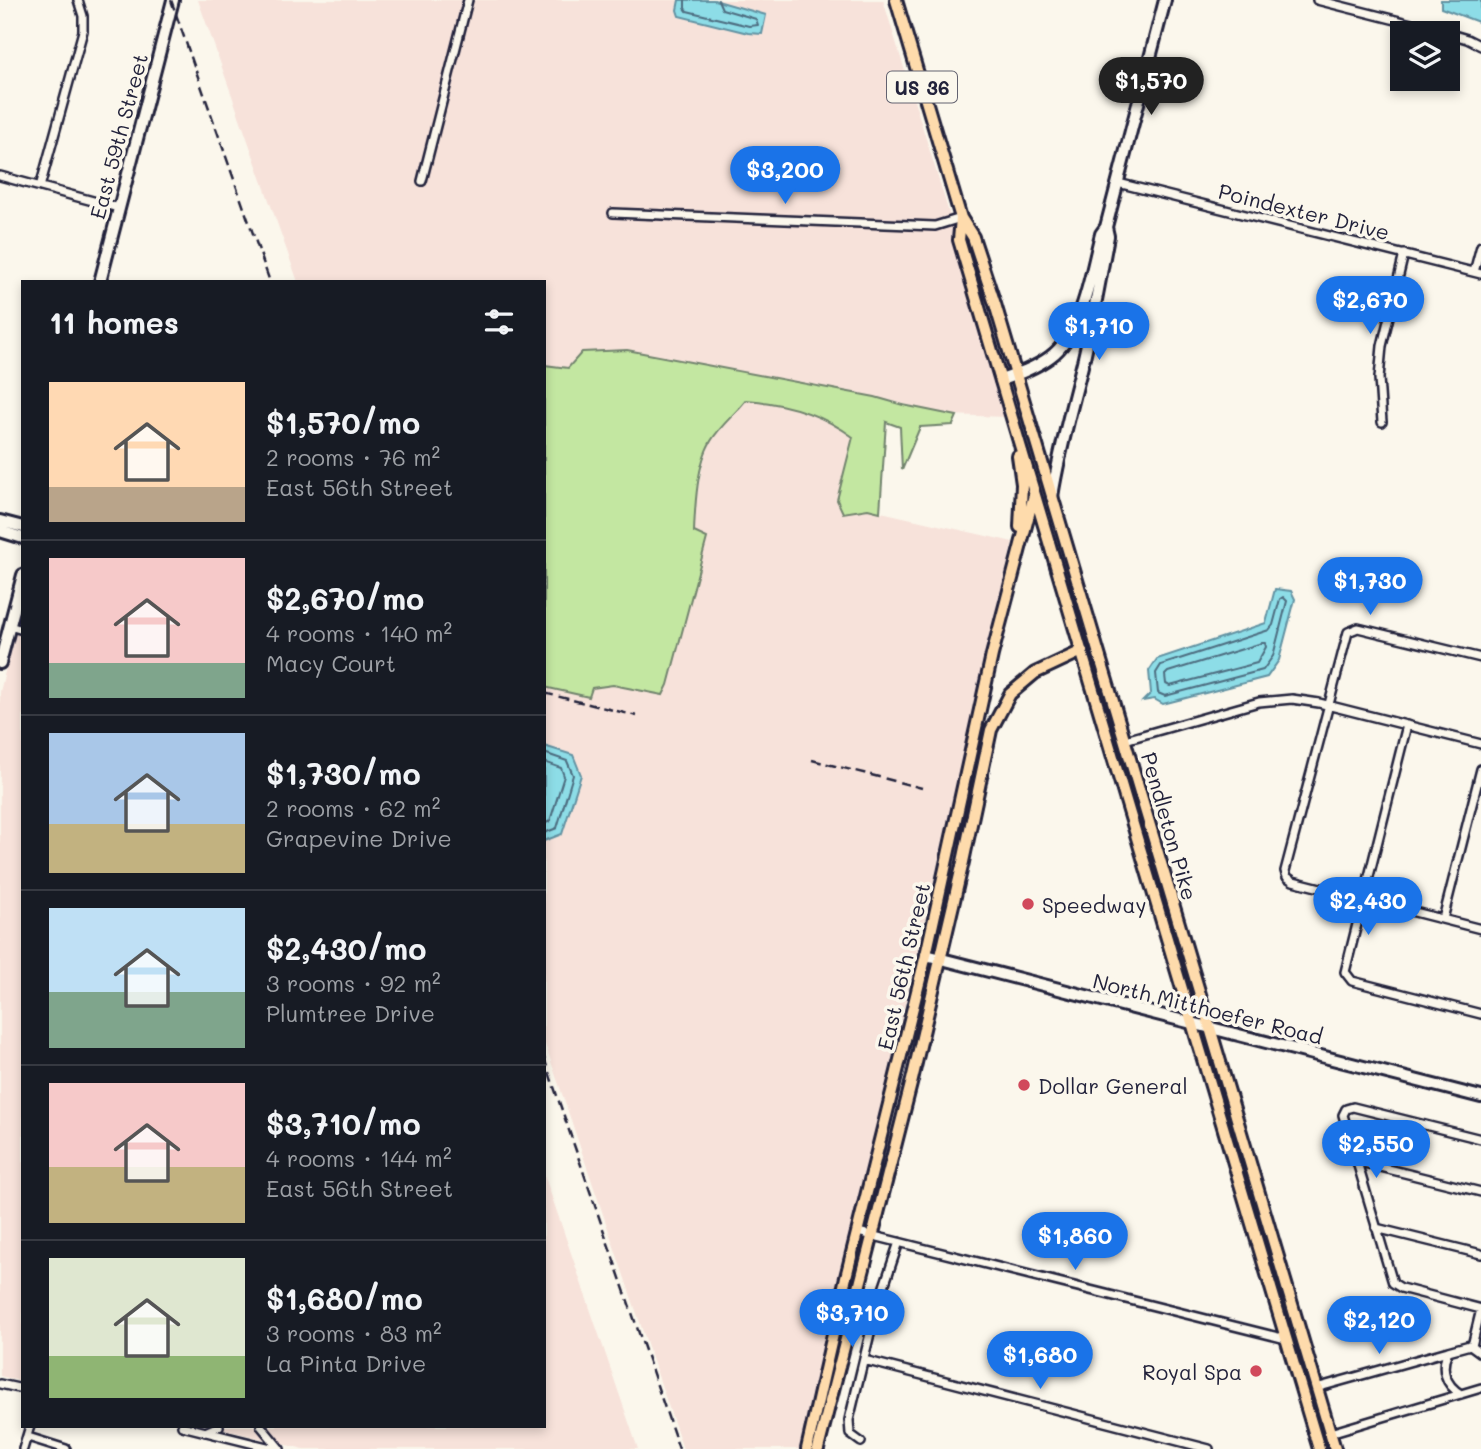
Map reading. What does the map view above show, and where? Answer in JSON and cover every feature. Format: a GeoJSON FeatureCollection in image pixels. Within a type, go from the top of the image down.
{"type":"FeatureCollection","features":[{"type":"Feature","properties":{"kind":"main road","name":"East 59th Street"},"geometry":{"type":"LineString","coordinates":[[100,280],[173,0]]}},
{"type":"Feature","properties":{"kind":"main road","name":"Pendleton Pike"},"geometry":{"type":"LineString","coordinates":[[896,0],[961,218],[973,237],[982,261],[1335,1449]]}},
{"type":"Feature","properties":{"kind":"main road"},"geometry":{"type":"LineString","coordinates":[[1001,380],[1050,357],[1060,348],[1075,326],[1118,183],[1165,0]]}},
{"type":"Feature","properties":{"kind":"main road","name":"Pendleton Pike"},"geometry":{"type":"LineString","coordinates":[[961,218],[959,240],[1319,1449]]}},
{"type":"Feature","properties":{"kind":"main road"},"geometry":{"type":"LineString","coordinates":[[1052,498],[1057,461],[1097,295],[1108,236],[1106,226]]}},
{"type":"Feature","properties":{"kind":"main road"},"geometry":{"type":"LineString","coordinates":[[1014,425],[1022,484],[1018,548]]}},
{"type":"Feature","properties":{"kind":"main road","name":"East 56th Street"},"geometry":{"type":"LineString","coordinates":[[807,1449],[926,955],[981,699],[1018,548],[1035,492]]}},
{"type":"Feature","properties":{"kind":"main road"},"geometry":{"type":"LineString","coordinates":[[0,521],[21,526]]}},
{"type":"Feature","properties":{"kind":"main road"},"geometry":{"type":"LineString","coordinates":[[0,531],[21,537]]}},
{"type":"Feature","properties":{"kind":"main road"},"geometry":{"type":"LineString","coordinates":[[0,663],[21,582]]}},
{"type":"Feature","properties":{"kind":"main road","name":"East 56th Street"},"geometry":{"type":"LineString","coordinates":[[818,1449],[874,1236],[941,959],[990,730],[1010,694],[1035,673],[1082,651]]}},
{"type":"Feature","properties":{"kind":"main road","name":"North Mitthoefer Road"},"geometry":{"type":"LineString","coordinates":[[926,955],[1481,1097]]}},
{"type":"Feature","properties":{"kind":"street"},"geometry":{"type":"LineString","coordinates":[[40,187],[83,31],[78,0]]}},
{"type":"Feature","properties":{"kind":"street"},"geometry":{"type":"LineString","coordinates":[[422,181],[468,0]]}},
{"type":"Feature","properties":{"kind":"street"},"geometry":{"type":"LineString","coordinates":[[1317,0],[1400,21]]}},
{"type":"Feature","properties":{"kind":"street"},"geometry":{"type":"LineString","coordinates":[[1460,37],[1481,46]]}},
{"type":"Feature","properties":{"kind":"street"},"geometry":{"type":"LineString","coordinates":[[0,176],[118,208]]}},
{"type":"Feature","properties":{"kind":"street","name":"Poindexter Drive"},"geometry":{"type":"LineString","coordinates":[[1118,183],[1478,273]]}},
{"type":"Feature","properties":{"kind":"street"},"geometry":{"type":"LineString","coordinates":[[613,213],[935,226],[961,218]]}},
{"type":"Feature","properties":{"kind":"street"},"geometry":{"type":"LineString","coordinates":[[1478,273],[1481,246]]}},
{"type":"Feature","properties":{"kind":"street"},"geometry":{"type":"LineString","coordinates":[[1382,422],[1379,378],[1382,346],[1405,254]]}},
{"type":"Feature","properties":{"kind":"street"},"geometry":{"type":"LineString","coordinates":[[9,626],[21,629]]}},
{"type":"Feature","properties":{"kind":"street"},"geometry":{"type":"LineString","coordinates":[[1481,659],[1361,629],[1352,629],[1346,635],[1285,871],[1288,878],[1363,900],[1481,929]]}},
{"type":"Feature","properties":{"kind":"street"},"geometry":{"type":"LineString","coordinates":[[1125,740],[1259,702],[1296,699],[1481,744]]}},
{"type":"Feature","properties":{"kind":"street"},"geometry":{"type":"LineString","coordinates":[[1407,725],[1345,967],[1346,974],[1352,981],[1481,1014]]}},
{"type":"Feature","properties":{"kind":"street"},"geometry":{"type":"LineString","coordinates":[[1443,919],[1481,769]]}},
{"type":"Feature","properties":{"kind":"street"},"geometry":{"type":"LineString","coordinates":[[1472,1346],[1481,1309],[1396,1286],[1391,1280],[1343,1115],[1351,1107],[1481,1139]]}},
{"type":"Feature","properties":{"kind":"street"},"geometry":{"type":"LineString","coordinates":[[1356,1161],[1481,1192]]}},
{"type":"Feature","properties":{"kind":"street"},"geometry":{"type":"LineString","coordinates":[[1376,1227],[1481,1254]]}},
{"type":"Feature","properties":{"kind":"street"},"geometry":{"type":"LineString","coordinates":[[858,1232],[1286,1339]]}},
{"type":"Feature","properties":{"kind":"street"},"geometry":{"type":"LineString","coordinates":[[861,1442],[850,1434],[849,1420],[879,1299],[899,1242]]}},
{"type":"Feature","properties":{"kind":"street"},"geometry":{"type":"LineString","coordinates":[[1316,1388],[1448,1351],[1472,1346],[1481,1353]]}},
{"type":"Feature","properties":{"kind":"street"},"geometry":{"type":"LineString","coordinates":[[1448,1351],[1444,1373],[1451,1387],[1461,1394]]}},
{"type":"Feature","properties":{"kind":"street"},"geometry":{"type":"LineString","coordinates":[[864,1360],[1209,1449]]}},
{"type":"Feature","properties":{"kind":"street"},"geometry":{"type":"LineString","coordinates":[[0,1384],[21,1389]]}},
{"type":"Feature","properties":{"kind":"street"},"geometry":{"type":"LineString","coordinates":[[1330,1433],[1481,1388]]}},
{"type":"Feature","properties":{"kind":"street"},"geometry":{"type":"LineString","coordinates":[[23,1449],[30,1428]]}},
{"type":"Feature","properties":{"kind":"street"},"geometry":{"type":"LineString","coordinates":[[190,1428],[278,1449]]}},
{"type":"Feature","properties":{"kind":"street"},"geometry":{"type":"LineString","coordinates":[[205,1432],[214,1428]]}},
{"type":"Feature","properties":{"kind":"street"},"geometry":{"type":"LineString","coordinates":[[262,1428],[278,1449]]}},
{"type":"Feature","properties":{"kind":"street"},"geometry":{"type":"LineString","coordinates":[[28,1437],[66,1449]]}},
{"type":"Feature","properties":{"kind":"shaded area"},"geometry":{"type":"Polygon","coordinates":[[[198,0],[883,0],[950,216],[955,244],[1006,417],[949,415],[875,397],[627,350],[569,368],[546,365],[546,280],[297,280],[198,0]]]}},
{"type":"Feature","properties":{"kind":"shaded area"},"geometry":{"type":"Polygon","coordinates":[[[747,399],[823,417],[853,438],[844,513],[868,509],[1013,542],[801,1449],[683,1449],[546,1047],[546,687],[589,697],[592,688],[613,685],[706,538],[694,532],[695,503],[703,463],[711,441],[747,399]]]}},
{"type":"Feature","properties":{"kind":"shaded area"},"geometry":{"type":"Polygon","coordinates":[[[21,607],[21,1381],[0,1376],[0,692],[21,607]]]}},
{"type":"Feature","properties":{"kind":"shaded area"},"geometry":{"type":"Polygon","coordinates":[[[546,1180],[638,1449],[304,1449],[217,1428],[546,1428],[546,1180]]]}},
{"type":"Feature","properties":{"kind":"green space"},"geometry":{"type":"Polygon","coordinates":[[[627,350],[875,397],[957,416],[953,425],[920,427],[902,470],[900,427],[886,422],[880,512],[868,509],[843,513],[837,500],[853,437],[829,422],[802,411],[746,400],[715,435],[706,450],[698,485],[694,532],[707,538],[668,685],[663,695],[613,685],[592,688],[589,697],[546,687],[546,365],[568,368],[582,352],[627,350]]]}},
{"type":"Feature","properties":{"kind":"water"},"geometry":{"type":"Polygon","coordinates":[[[679,0],[714,0],[766,15],[762,34],[679,16],[679,0]]]}},
{"type":"Feature","properties":{"kind":"water"},"geometry":{"type":"Polygon","coordinates":[[[1441,0],[1481,0],[1481,23],[1441,8],[1441,0]]]}},
{"type":"Feature","properties":{"kind":"water"},"geometry":{"type":"Polygon","coordinates":[[[1275,589],[1291,591],[1295,599],[1279,660],[1267,677],[1163,704],[1154,699],[1143,701],[1151,693],[1149,671],[1157,659],[1266,623],[1275,589]]]}},
{"type":"Feature","properties":{"kind":"water"},"geometry":{"type":"Polygon","coordinates":[[[546,747],[573,755],[581,775],[562,834],[546,840],[546,747]]]}},
{"type":"Feature","properties":{"kind":"railway"},"geometry":{"type":"LineString","coordinates":[[171,0],[269,280]]}},
{"type":"Feature","properties":{"kind":"railway"},"geometry":{"type":"LineString","coordinates":[[546,693],[637,716]]}},
{"type":"Feature","properties":{"kind":"railway"},"geometry":{"type":"LineString","coordinates":[[812,760],[922,788]]}},
{"type":"Feature","properties":{"kind":"railway"},"geometry":{"type":"LineString","coordinates":[[546,1064],[679,1449]]}},
{"type":"Feature","properties":{"kind":"place","name":"Speedway"},"geometry":{"type":"Point","coordinates":[1028,904]}},
{"type":"Feature","properties":{"kind":"place","name":"Dollar General"},"geometry":{"type":"Point","coordinates":[1024,1085]}},
{"type":"Feature","properties":{"kind":"place","name":"Royal Spa"},"geometry":{"type":"Point","coordinates":[1256,1371]}}]}
